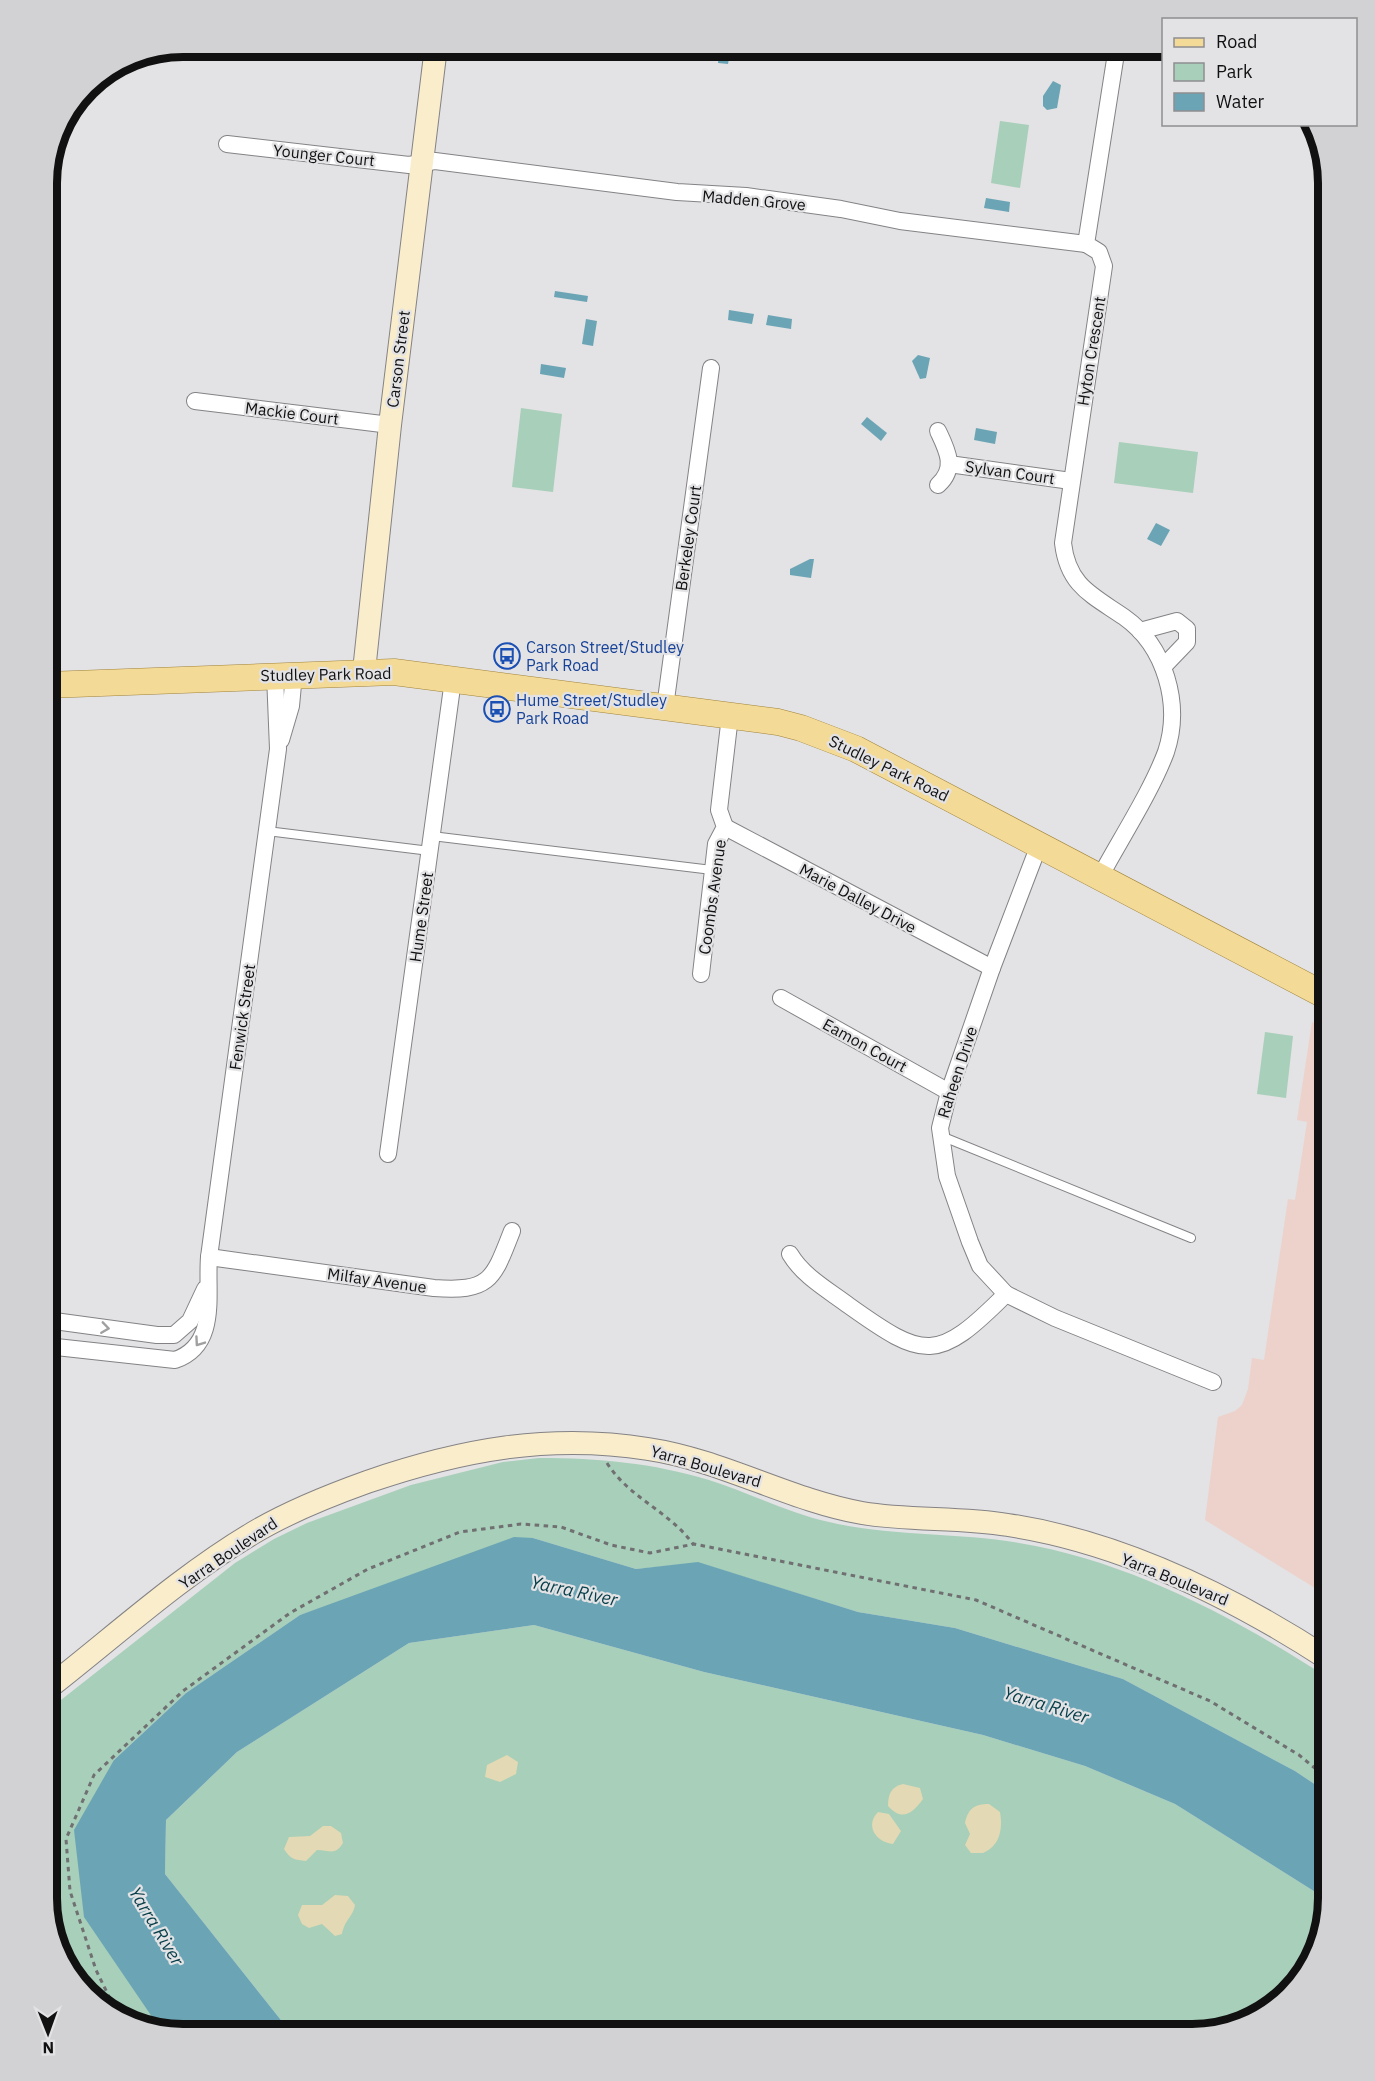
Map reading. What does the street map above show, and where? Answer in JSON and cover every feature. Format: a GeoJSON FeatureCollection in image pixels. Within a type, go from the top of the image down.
{"type":"FeatureCollection","features":[{"type":"Feature","properties":{"kind":"main road","name":"Carson Street"},"geometry":{"type":"LineString","coordinates":[[364,671],[390,425],[435,57]]}},
{"type":"Feature","properties":{"kind":"main road","name":"Studley Park Road"},"geometry":{"type":"LineString","coordinates":[[57,685],[364,671],[393,672],[778,722],[829,737],[1318,991]]}},
{"type":"Feature","properties":{"kind":"main road","name":"Yarra Boulevard"},"geometry":{"type":"LineString","coordinates":[[57,1680],[198,1570],[279,1518],[350,1488],[432,1461],[506,1445],[567,1441],[624,1445],[680,1455],[818,1501],[862,1513],[1006,1524],[1052,1534],[1136,1561],[1203,1587],[1263,1618],[1318,1652]]}},
{"type":"Feature","properties":{"kind":"street"},"geometry":{"type":"LineString","coordinates":[[1086,244],[1115,57]]}},
{"type":"Feature","properties":{"kind":"street","name":"Younger Court"},"geometry":{"type":"LineString","coordinates":[[227,144],[409,165],[421,163]]}},
{"type":"Feature","properties":{"kind":"street","name":"Madden Grove"},"geometry":{"type":"LineString","coordinates":[[421,163],[435,161],[686,193],[746,196],[841,209],[900,221],[1086,244]]}},
{"type":"Feature","properties":{"kind":"street","name":"Hyton Crescent"},"geometry":{"type":"LineString","coordinates":[[1086,244],[1100,252],[1104,266],[1063,543],[1071,571],[1079,585],[1090,596],[1140,631],[1154,648],[1163,667],[1171,702],[1170,736],[1166,751],[1100,877]]}},
{"type":"Feature","properties":{"kind":"street","name":"Berkeley Court"},"geometry":{"type":"LineString","coordinates":[[665,707],[711,368]]}},
{"type":"Feature","properties":{"kind":"street","name":"Mackie Court"},"geometry":{"type":"LineString","coordinates":[[195,401],[390,425]]}},
{"type":"Feature","properties":{"kind":"street","name":"Sylvan Court"},"geometry":{"type":"LineString","coordinates":[[938,431],[948,453],[949,464],[949,473],[938,485]]}},
{"type":"Feature","properties":{"kind":"street","name":"Sylvan Court"},"geometry":{"type":"LineString","coordinates":[[949,464],[1071,481]]}},
{"type":"Feature","properties":{"kind":"street"},"geometry":{"type":"LineString","coordinates":[[1140,631],[1177,621],[1187,629],[1187,642],[1163,667]]}},
{"type":"Feature","properties":{"kind":"street","name":"Fenwick Street"},"geometry":{"type":"LineString","coordinates":[[57,1347],[164,1360],[184,1357],[202,1341],[206,1331],[209,1257],[278,749],[291,706],[285,675]]}},
{"type":"Feature","properties":{"kind":"street","name":"Hume Street"},"geometry":{"type":"LineString","coordinates":[[388,1154],[453,680]]}},
{"type":"Feature","properties":{"kind":"street","name":"Coombs Avenue"},"geometry":{"type":"LineString","coordinates":[[701,974],[716,844],[725,826],[720,810],[730,716]]}},
{"type":"Feature","properties":{"kind":"street","name":"Marie Dalley Drive"},"geometry":{"type":"LineString","coordinates":[[725,826],[992,968]]}},
{"type":"Feature","properties":{"kind":"street","name":"Raheen Drive"},"geometry":{"type":"LineString","coordinates":[[1039,845],[992,968],[942,1116],[940,1136],[947,1176],[980,1266],[1006,1294],[1054,1318],[1213,1382]]}},
{"type":"Feature","properties":{"kind":"street","name":"Eamon Court"},"geometry":{"type":"LineString","coordinates":[[781,998],[949,1092]]}},
{"type":"Feature","properties":{"kind":"street","name":"Milfay Avenue"},"geometry":{"type":"LineString","coordinates":[[209,1257],[434,1287],[466,1288],[485,1282],[494,1273],[512,1231]]}},
{"type":"Feature","properties":{"kind":"street"},"geometry":{"type":"LineString","coordinates":[[790,1254],[806,1274],[883,1330],[910,1344],[928,1346],[959,1338],[1006,1294]]}},
{"type":"Feature","properties":{"kind":"street"},"geometry":{"type":"LineString","coordinates":[[57,1321],[157,1335],[174,1335],[190,1321],[207,1286]]}},
{"type":"Feature","properties":{"kind":"lane"},"geometry":{"type":"LineString","coordinates":[[267,831],[712,870]]}},
{"type":"Feature","properties":{"kind":"lane"},"geometry":{"type":"LineString","coordinates":[[940,1136],[1191,1238]]}},
{"type":"Feature","properties":{"kind":"path"},"geometry":{"type":"LineString","coordinates":[[606,1462],[619,1482],[683,1530],[694,1544]]}},
{"type":"Feature","properties":{"kind":"path"},"geometry":{"type":"LineString","coordinates":[[112,2002],[96,1970],[70,1891],[66,1839],[94,1775],[183,1691],[290,1613],[368,1569],[460,1532],[521,1524],[561,1527],[611,1545],[650,1553],[694,1544],[976,1600],[1210,1701],[1299,1755],[1318,1770]]}},
{"type":"Feature","properties":{"kind":"shaded area"},"geometry":{"type":"Polygon","coordinates":[[[1312,1022],[1318,1025],[1318,1590],[1205,1520],[1218,1417],[1235,1411],[1242,1405],[1248,1389],[1252,1358],[1264,1360],[1288,1199],[1295,1200],[1307,1122],[1297,1120],[1312,1022]]]}},
{"type":"Feature","properties":{"kind":"green space"},"geometry":{"type":"Polygon","coordinates":[[[1000,121],[1029,125],[1020,188],[991,183],[1000,121]]]}},
{"type":"Feature","properties":{"kind":"green space"},"geometry":{"type":"Polygon","coordinates":[[[521,408],[562,414],[553,492],[512,487],[521,408]]]}},
{"type":"Feature","properties":{"kind":"green space"},"geometry":{"type":"Polygon","coordinates":[[[1119,442],[1198,452],[1193,493],[1114,483],[1119,442]]]}},
{"type":"Feature","properties":{"kind":"green space"},"geometry":{"type":"Polygon","coordinates":[[[1265,1032],[1293,1036],[1286,1098],[1257,1094],[1265,1032]]]}},
{"type":"Feature","properties":{"kind":"green space"},"geometry":{"type":"Polygon","coordinates":[[[539,1458],[583,1459],[667,1469],[709,1480],[829,1522],[877,1530],[1019,1543],[1101,1563],[1141,1578],[1219,1614],[1318,1672],[1318,1786],[1295,1771],[1123,1679],[955,1628],[858,1612],[699,1563],[636,1569],[533,1538],[300,1615],[186,1693],[114,1760],[155,2021],[127,2011],[106,1998],[83,1975],[74,1961],[61,1931],[58,1914],[57,1703],[235,1563],[274,1539],[307,1523],[411,1485],[503,1462],[539,1458]]]}},
{"type":"Feature","properties":{"kind":"green space"},"geometry":{"type":"Polygon","coordinates":[[[534,1625],[704,1672],[983,1735],[1085,1766],[1175,1804],[1318,1894],[1314,1931],[1292,1975],[1269,1998],[1240,2014],[1208,2023],[284,2024],[165,1874],[166,1820],[237,1752],[409,1643],[534,1625]]]}},
{"type":"Feature","properties":{"kind":"sand"},"geometry":{"type":"Polygon","coordinates":[[[507,1755],[518,1762],[516,1774],[500,1782],[485,1777],[487,1765],[507,1755]]]}},
{"type":"Feature","properties":{"kind":"sand"},"geometry":{"type":"Polygon","coordinates":[[[903,1784],[920,1788],[923,1799],[911,1812],[903,1815],[888,1806],[891,1792],[903,1784]]]}},
{"type":"Feature","properties":{"kind":"sand"},"geometry":{"type":"Polygon","coordinates":[[[989,1804],[1000,1812],[999,1836],[989,1850],[983,1853],[971,1853],[965,1845],[970,1834],[965,1823],[966,1818],[972,1808],[989,1804]]]}},
{"type":"Feature","properties":{"kind":"sand"},"geometry":{"type":"Polygon","coordinates":[[[878,1812],[889,1814],[901,1831],[893,1844],[881,1840],[874,1832],[872,1822],[878,1812]]]}},
{"type":"Feature","properties":{"kind":"sand"},"geometry":{"type":"Polygon","coordinates":[[[323,1826],[331,1826],[341,1833],[343,1843],[337,1850],[317,1850],[306,1861],[288,1855],[284,1849],[289,1837],[310,1836],[323,1826]]]}},
{"type":"Feature","properties":{"kind":"sand"},"geometry":{"type":"Polygon","coordinates":[[[335,1895],[348,1896],[355,1905],[342,1934],[335,1936],[322,1924],[309,1928],[302,1924],[298,1915],[302,1905],[322,1905],[335,1895]]]}},
{"type":"Feature","properties":{"kind":"water"},"geometry":{"type":"Polygon","coordinates":[[[719,57],[729,57],[728,64],[718,63],[719,57]]]}},
{"type":"Feature","properties":{"kind":"water"},"geometry":{"type":"Polygon","coordinates":[[[1053,81],[1061,85],[1057,108],[1047,110],[1043,106],[1043,96],[1053,81]]]}},
{"type":"Feature","properties":{"kind":"water"},"geometry":{"type":"Polygon","coordinates":[[[986,198],[1010,202],[1009,212],[984,208],[986,198]]]}},
{"type":"Feature","properties":{"kind":"water"},"geometry":{"type":"Polygon","coordinates":[[[555,291],[588,296],[587,302],[554,297],[555,291]]]}},
{"type":"Feature","properties":{"kind":"water"},"geometry":{"type":"Polygon","coordinates":[[[729,310],[754,314],[752,324],[728,320],[729,310]]]}},
{"type":"Feature","properties":{"kind":"water"},"geometry":{"type":"Polygon","coordinates":[[[768,315],[792,319],[791,329],[766,325],[768,315]]]}},
{"type":"Feature","properties":{"kind":"water"},"geometry":{"type":"Polygon","coordinates":[[[586,319],[597,321],[593,346],[582,344],[586,319]]]}},
{"type":"Feature","properties":{"kind":"water"},"geometry":{"type":"Polygon","coordinates":[[[918,355],[930,358],[926,378],[920,379],[912,361],[918,355]]]}},
{"type":"Feature","properties":{"kind":"water"},"geometry":{"type":"Polygon","coordinates":[[[541,364],[566,368],[564,378],[540,374],[541,364]]]}},
{"type":"Feature","properties":{"kind":"water"},"geometry":{"type":"Polygon","coordinates":[[[867,417],[887,433],[881,441],[861,424],[867,417]]]}},
{"type":"Feature","properties":{"kind":"water"},"geometry":{"type":"Polygon","coordinates":[[[976,428],[997,432],[995,444],[974,440],[976,428]]]}},
{"type":"Feature","properties":{"kind":"water"},"geometry":{"type":"Polygon","coordinates":[[[1156,523],[1170,530],[1161,546],[1147,539],[1156,523]]]}},
{"type":"Feature","properties":{"kind":"water"},"geometry":{"type":"Polygon","coordinates":[[[814,559],[811,578],[790,575],[790,569],[814,559]]]}},
{"type":"Feature","properties":{"kind":"water","name":"Yarra River"},"geometry":{"type":"Polygon","coordinates":[[[514,1537],[533,1538],[636,1569],[698,1562],[858,1612],[955,1628],[1123,1679],[1295,1771],[1318,1786],[1318,1894],[1175,1804],[1085,1766],[983,1735],[704,1672],[534,1625],[409,1643],[237,1752],[166,1820],[165,1874],[284,2024],[175,2024],[155,2021],[84,1917],[74,1830],[114,1760],[186,1693],[300,1615],[514,1537]]]}},
{"type":"Feature","properties":{"kind":"place","name":"Carson Street/Studley Park Road"},"geometry":{"type":"Point","coordinates":[507,656]}},
{"type":"Feature","properties":{"kind":"place","name":"Hume Street/Studley Park Road"},"geometry":{"type":"Point","coordinates":[497,709]}}]}
